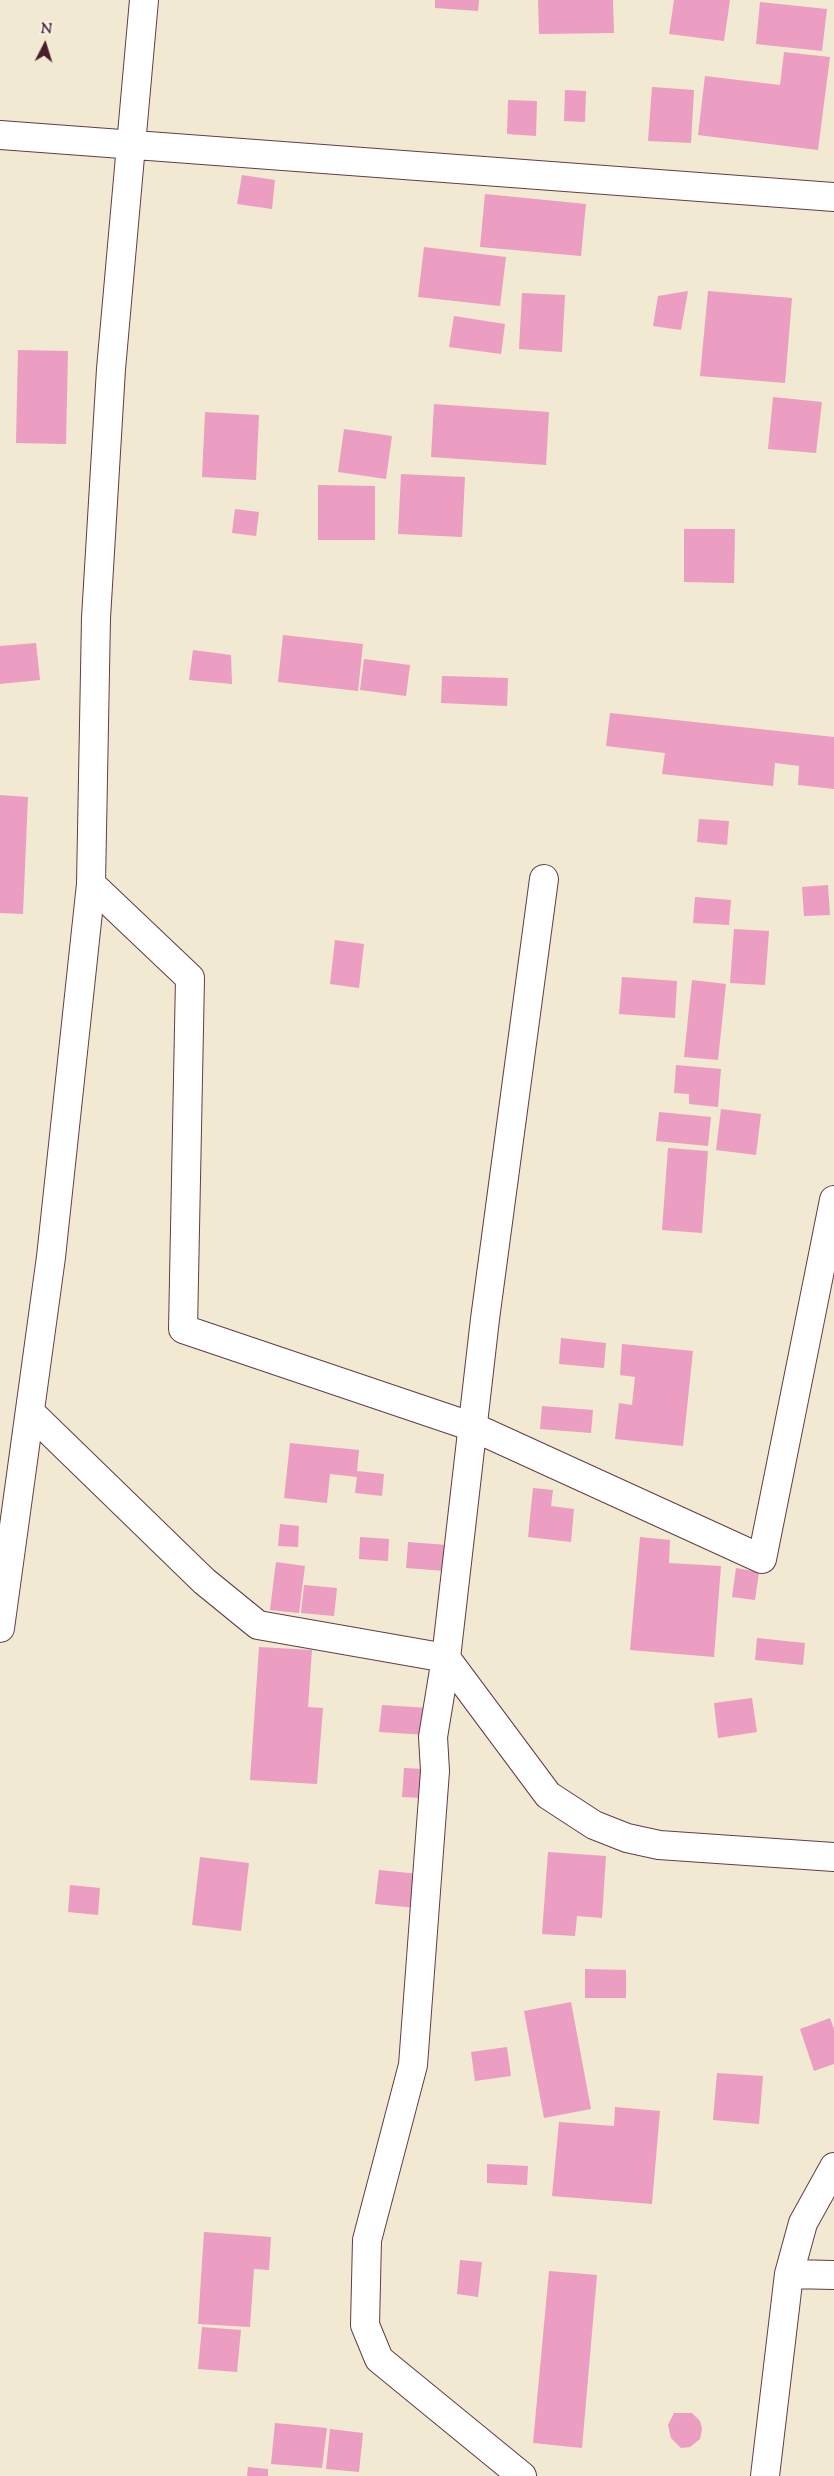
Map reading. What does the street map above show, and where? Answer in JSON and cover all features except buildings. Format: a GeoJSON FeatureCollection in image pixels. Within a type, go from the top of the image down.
{"type":"FeatureCollection","features":[{"type":"Feature","properties":{"kind":"street"},"geometry":{"type":"LineString","coordinates":[[0,1628],[52,1257],[91,884],[96,618],[111,369],[144,0]]}},
{"type":"Feature","properties":{"kind":"street"},"geometry":{"type":"LineString","coordinates":[[0,134],[834,196]]}},
{"type":"Feature","properties":{"kind":"street"},"geometry":{"type":"LineString","coordinates":[[522,2476],[379,2359],[365,2325],[367,2240],[413,2065],[435,1771],[433,1737],[446,1658],[473,1427],[544,879]]}},
{"type":"Feature","properties":{"kind":"street"},"geometry":{"type":"LineString","coordinates":[[91,884],[190,978],[183,1329],[473,1427],[762,1560],[834,1200]]}},
{"type":"Feature","properties":{"kind":"street"},"geometry":{"type":"LineString","coordinates":[[30,1412],[204,1581],[258,1625],[446,1658],[548,1795],[594,1825],[627,1838],[659,1844],[834,1857]]}},
{"type":"Feature","properties":{"kind":"street"},"geometry":{"type":"LineString","coordinates":[[765,2476],[789,2274],[803,2223],[834,2167]]}},
{"type":"Feature","properties":{"kind":"street"},"geometry":{"type":"LineString","coordinates":[[789,2274],[834,2275]]}}]}
